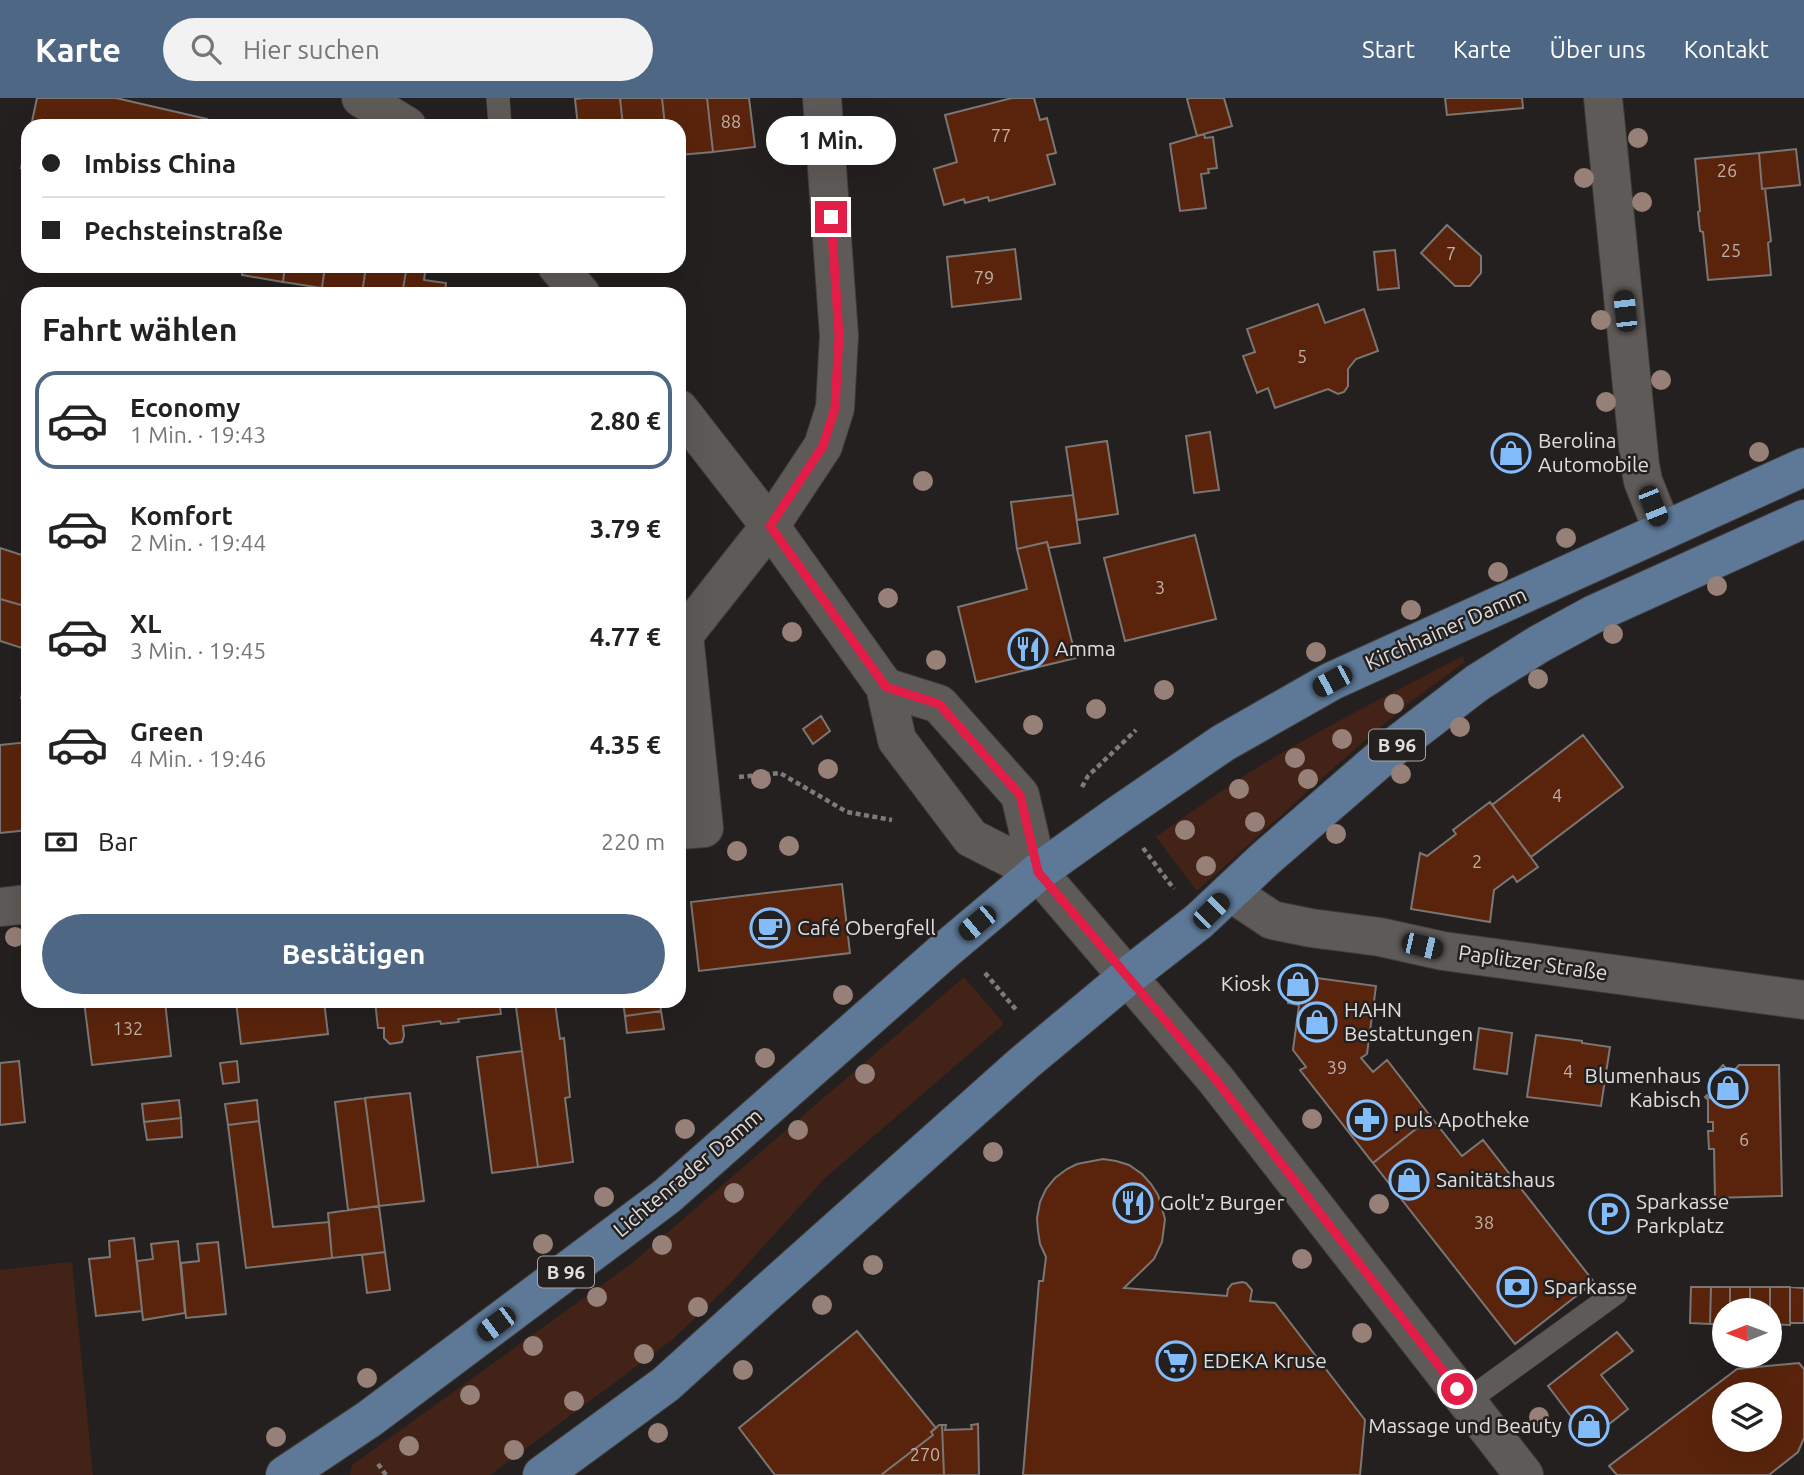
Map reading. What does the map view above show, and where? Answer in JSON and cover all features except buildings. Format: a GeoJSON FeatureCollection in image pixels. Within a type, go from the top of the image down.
{"type":"FeatureCollection","features":[{"type":"Feature","properties":{"kind":"main road","name":"Kirchhainer Damm"},"geometry":{"type":"LineString","coordinates":[[1038,872],[1190,764],[1264,718],[1332,681],[1804,467]]}},
{"type":"Feature","properties":{"kind":"main road","name":"B 96"},"geometry":{"type":"LineString","coordinates":[[542,1475],[666,1384],[1014,1072],[1127,977],[1199,921],[1265,859],[1395,746],[1477,683],[1594,614],[1804,519]]}},
{"type":"Feature","properties":{"kind":"main road","name":"Lichtenrader Damm"},"geometry":{"type":"LineString","coordinates":[[285,1475],[369,1419],[667,1196],[943,952],[1038,872]]}},
{"type":"Feature","properties":{"kind":"street"},"geometry":{"type":"LineString","coordinates":[[361,98],[396,119]]}},
{"type":"Feature","properties":{"kind":"street"},"geometry":{"type":"LineString","coordinates":[[686,632],[770,526],[823,446],[835,408],[839,336],[822,98]]}},
{"type":"Feature","properties":{"kind":"street"},"geometry":{"type":"LineString","coordinates":[[1603,98],[1640,464],[1643,481],[1663,531]]}},
{"type":"Feature","properties":{"kind":"street"},"geometry":{"type":"LineString","coordinates":[[563,273],[575,287]]}},
{"type":"Feature","properties":{"kind":"street"},"geometry":{"type":"LineString","coordinates":[[686,418],[770,526],[886,687],[897,740],[971,838],[1038,872],[1216,1080],[1524,1475]]}},
{"type":"Feature","properties":{"kind":"street"},"geometry":{"type":"LineString","coordinates":[[686,654],[704,828],[686,829]]}},
{"type":"Feature","properties":{"kind":"street"},"geometry":{"type":"LineString","coordinates":[[886,687],[939,704],[1020,795],[1038,872]]}},
{"type":"Feature","properties":{"kind":"street","name":"Paplitzer Straße"},"geometry":{"type":"LineString","coordinates":[[1230,892],[1272,920],[1311,928],[1380,937],[1443,951],[1804,1000]]}},
{"type":"Feature","properties":{"kind":"street"},"geometry":{"type":"LineString","coordinates":[[0,907],[21,905]]}},
{"type":"Feature","properties":{"kind":"lane"},"geometry":{"type":"LineString","coordinates":[[498,98],[500,119]]}},
{"type":"Feature","properties":{"kind":"lane"},"geometry":{"type":"LineString","coordinates":[[1467,1401],[1616,1293]]}},
{"type":"Feature","properties":{"kind":"path"},"geometry":{"type":"LineString","coordinates":[[737,777],[780,773],[847,812],[891,820]]}},
{"type":"Feature","properties":{"kind":"path"},"geometry":{"type":"LineString","coordinates":[[1143,848],[1176,891]]}},
{"type":"Feature","properties":{"kind":"path"},"geometry":{"type":"LineString","coordinates":[[977,965],[1018,1012]]}},
{"type":"Feature","properties":{"kind":"shaded area"},"geometry":{"type":"Polygon","coordinates":[[[1463,656],[1465,662],[1409,703],[1197,891],[1156,837],[1263,764],[1463,656]]]}},
{"type":"Feature","properties":{"kind":"shaded area"},"geometry":{"type":"Polygon","coordinates":[[[964,977],[1004,1024],[825,1178],[725,1289],[672,1340],[490,1475],[350,1475],[352,1465],[631,1264],[964,977]]]}},
{"type":"Feature","properties":{"kind":"shaded area"},"geometry":{"type":"Polygon","coordinates":[[[72,1262],[93,1475],[0,1475],[0,1270],[72,1262]]]}},
{"type":"Feature","properties":{"kind":"place","name":"Berolina Automobile"},"geometry":{"type":"Point","coordinates":[1511,453]}},
{"type":"Feature","properties":{"kind":"place","name":"Amma"},"geometry":{"type":"Point","coordinates":[1028,649]}},
{"type":"Feature","properties":{"kind":"place","name":"Café Obergfell"},"geometry":{"type":"Point","coordinates":[770,928]}},
{"type":"Feature","properties":{"kind":"place","name":"Kiosk"},"geometry":{"type":"Point","coordinates":[1298,984]}},
{"type":"Feature","properties":{"kind":"place","name":"HAHN Bestattungen"},"geometry":{"type":"Point","coordinates":[1317,1022]}},
{"type":"Feature","properties":{"kind":"place","name":"Blumenhaus Kabisch"},"geometry":{"type":"Point","coordinates":[1728,1088]}},
{"type":"Feature","properties":{"kind":"place","name":"puls Apotheke"},"geometry":{"type":"Point","coordinates":[1367,1120]}},
{"type":"Feature","properties":{"kind":"place","name":"Sanitätshaus"},"geometry":{"type":"Point","coordinates":[1409,1180]}},
{"type":"Feature","properties":{"kind":"place","name":"Golt'z Burger"},"geometry":{"type":"Point","coordinates":[1133,1203]}},
{"type":"Feature","properties":{"kind":"place","name":"Sparkasse Parkplatz"},"geometry":{"type":"Point","coordinates":[1609,1214]}},
{"type":"Feature","properties":{"kind":"place","name":"Sparkasse"},"geometry":{"type":"Point","coordinates":[1517,1287]}},
{"type":"Feature","properties":{"kind":"place","name":"EDEKA Kruse"},"geometry":{"type":"Point","coordinates":[1176,1361]}},
{"type":"Feature","properties":{"kind":"place","name":"Massage und Beauty"},"geometry":{"type":"Point","coordinates":[1589,1426]}},
{"type":"Feature","properties":{"kind":"route"},"geometry":{"type":"LineString","coordinates":[[831,217],[839,336],[835,408],[823,446],[770,526],[886,687],[939,704],[1020,795],[1038,872],[1216,1080],[1457,1389]]}}]}
